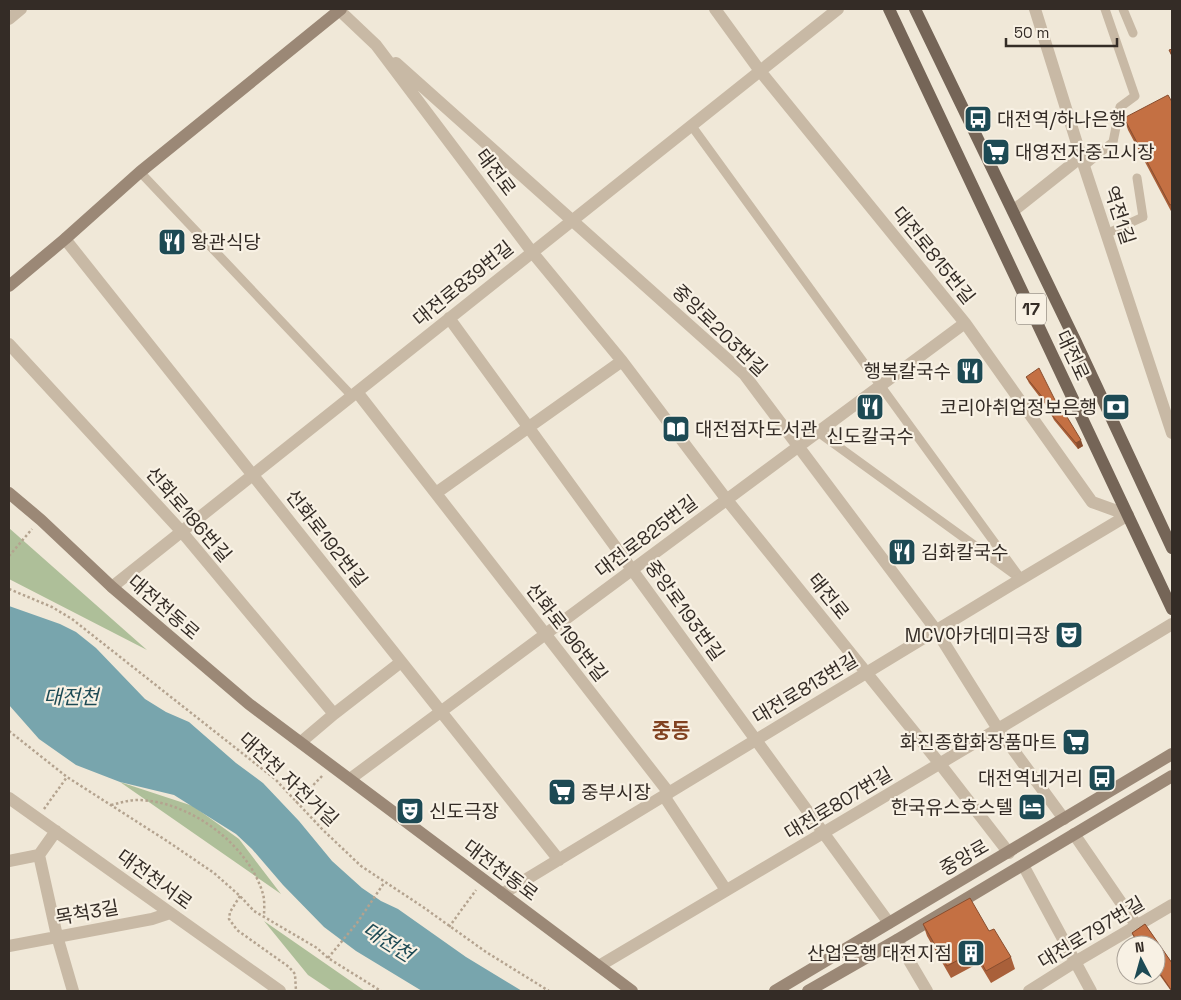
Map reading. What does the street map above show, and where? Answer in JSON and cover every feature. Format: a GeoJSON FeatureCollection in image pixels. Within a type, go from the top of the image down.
{"type":"FeatureCollection","features":[{"type":"Feature","properties":{"kind":"main road"},"geometry":{"type":"LineString","coordinates":[[9,286],[140,172],[339,9]]}},
{"type":"Feature","properties":{"kind":"main road","name":"대전로"},"geometry":{"type":"LineString","coordinates":[[889,9],[1172,609]]}},
{"type":"Feature","properties":{"kind":"main road","name":"대전로"},"geometry":{"type":"LineString","coordinates":[[915,9],[1013,211],[1172,548]]}},
{"type":"Feature","properties":{"kind":"main road","name":"대전천동로"},"geometry":{"type":"LineString","coordinates":[[9,493],[41,520],[112,587],[249,704],[632,991]]}},
{"type":"Feature","properties":{"kind":"main road","name":"중앙로"},"geometry":{"type":"LineString","coordinates":[[775,991],[1172,754]]}},
{"type":"Feature","properties":{"kind":"main road","name":"중앙로"},"geometry":{"type":"LineString","coordinates":[[808,991],[1172,776]]}},
{"type":"Feature","properties":{"kind":"street"},"geometry":{"type":"LineString","coordinates":[[9,19],[21,9]]}},
{"type":"Feature","properties":{"kind":"street","name":"태전로"},"geometry":{"type":"LineString","coordinates":[[339,9],[376,45],[532,252],[622,361],[727,500],[867,672],[1009,853]]}},
{"type":"Feature","properties":{"kind":"street","name":"대전로815번길"},"geometry":{"type":"LineString","coordinates":[[715,9],[760,71],[965,323],[1092,502],[1128,515]]}},
{"type":"Feature","properties":{"kind":"street","name":"대전로839번길"},"geometry":{"type":"LineString","coordinates":[[112,587],[838,9]]}},
{"type":"Feature","properties":{"kind":"street","name":"역전1길"},"geometry":{"type":"LineString","coordinates":[[1034,9],[1172,433]]}},
{"type":"Feature","properties":{"kind":"street","name":"중앙로203번길"},"geometry":{"type":"LineString","coordinates":[[376,45],[744,374],[936,630],[998,729],[1064,820]]}},
{"type":"Feature","properties":{"kind":"street"},"geometry":{"type":"LineString","coordinates":[[1013,211],[1082,161]]}},
{"type":"Feature","properties":{"kind":"street","name":"선화로192번길"},"geometry":{"type":"LineString","coordinates":[[65,239],[559,860]]}},
{"type":"Feature","properties":{"kind":"street","name":"중앙로193번길"},"geometry":{"type":"LineString","coordinates":[[449,318],[889,923]]}},
{"type":"Feature","properties":{"kind":"street","name":"대전로825번길"},"geometry":{"type":"LineString","coordinates":[[350,779],[965,323]]}},
{"type":"Feature","properties":{"kind":"street","name":"선화로186번길"},"geometry":{"type":"LineString","coordinates":[[9,344],[182,532],[334,714]]}},
{"type":"Feature","properties":{"kind":"street"},"geometry":{"type":"LineString","coordinates":[[436,493],[622,361]]}},
{"type":"Feature","properties":{"kind":"street","name":"선화로196번길"},"geometry":{"type":"LineString","coordinates":[[354,394],[436,493],[667,794],[726,890]]}},
{"type":"Feature","properties":{"kind":"street","name":"대전로813번길"},"geometry":{"type":"LineString","coordinates":[[502,894],[1128,515]]}},
{"type":"Feature","properties":{"kind":"street","name":"대전로807번길"},"geometry":{"type":"LineString","coordinates":[[599,966],[1172,624]]}},
{"type":"Feature","properties":{"kind":"street"},"geometry":{"type":"LineString","coordinates":[[301,742],[401,662]]}},
{"type":"Feature","properties":{"kind":"street","name":"대전천서로"},"geometry":{"type":"LineString","coordinates":[[9,798],[280,991]]}},
{"type":"Feature","properties":{"kind":"street"},"geometry":{"type":"LineString","coordinates":[[9,861],[38,855],[56,831]]}},
{"type":"Feature","properties":{"kind":"street"},"geometry":{"type":"LineString","coordinates":[[1074,834],[1143,935]]}},
{"type":"Feature","properties":{"kind":"street"},"geometry":{"type":"LineString","coordinates":[[38,855],[74,991]]}},
{"type":"Feature","properties":{"kind":"street"},"geometry":{"type":"LineString","coordinates":[[1023,865],[1091,991]]}},
{"type":"Feature","properties":{"kind":"street","name":"대전로797번길"},"geometry":{"type":"LineString","coordinates":[[1029,991],[1172,905]]}},
{"type":"Feature","properties":{"kind":"street","name":"목척3길"},"geometry":{"type":"LineString","coordinates":[[9,946],[152,919],[170,913]]}},
{"type":"Feature","properties":{"kind":"street"},"geometry":{"type":"LineString","coordinates":[[897,940],[926,991]]}},
{"type":"Feature","properties":{"kind":"lane"},"geometry":{"type":"LineString","coordinates":[[1082,161],[1112,142],[1120,107],[1134,96],[1105,9]]}},
{"type":"Feature","properties":{"kind":"lane"},"geometry":{"type":"LineString","coordinates":[[1123,9],[1133,34]]}},
{"type":"Feature","properties":{"kind":"lane"},"geometry":{"type":"LineString","coordinates":[[691,125],[1021,579]]}},
{"type":"Feature","properties":{"kind":"lane"},"geometry":{"type":"LineString","coordinates":[[140,172],[354,394]]}},
{"type":"Feature","properties":{"kind":"lane"},"geometry":{"type":"LineString","coordinates":[[1106,234],[1144,217],[1137,178]]}},
{"type":"Feature","properties":{"kind":"lane"},"geometry":{"type":"LineString","coordinates":[[818,432],[1021,579]]}},
{"type":"Feature","properties":{"kind":"path"},"geometry":{"type":"LineString","coordinates":[[9,556],[29,532]]}},
{"type":"Feature","properties":{"kind":"path","name":"대전천 자전거길"},"geometry":{"type":"LineString","coordinates":[[9,589],[52,606],[72,619],[275,779],[296,803],[361,866],[486,952],[548,991]]}},
{"type":"Feature","properties":{"kind":"path"},"geometry":{"type":"LineString","coordinates":[[9,731],[67,777],[214,873],[254,911],[317,948],[328,958],[381,991]]}},
{"type":"Feature","properties":{"kind":"path"},"geometry":{"type":"LineString","coordinates":[[296,803],[325,773]]}},
{"type":"Feature","properties":{"kind":"path"},"geometry":{"type":"LineString","coordinates":[[50,801],[67,777]]}},
{"type":"Feature","properties":{"kind":"path"},"geometry":{"type":"LineString","coordinates":[[110,805],[136,800],[152,801],[185,812],[225,837],[243,856],[256,875],[263,896],[264,917]]}},
{"type":"Feature","properties":{"kind":"path"},"geometry":{"type":"LineString","coordinates":[[328,958],[357,923],[385,883]]}},
{"type":"Feature","properties":{"kind":"path"},"geometry":{"type":"LineString","coordinates":[[449,927],[474,894]]}},
{"type":"Feature","properties":{"kind":"path"},"geometry":{"type":"LineString","coordinates":[[240,896],[230,912],[229,919],[237,930],[289,967],[295,974],[296,991]]}},
{"type":"Feature","properties":{"kind":"green space"},"geometry":{"type":"Polygon","coordinates":[[[9,528],[147,650],[9,579],[9,528]]]}},
{"type":"Feature","properties":{"kind":"green space"},"geometry":{"type":"Polygon","coordinates":[[[120,782],[193,806],[239,839],[281,894],[120,782]]]}},
{"type":"Feature","properties":{"kind":"green space"},"geometry":{"type":"Polygon","coordinates":[[[264,921],[365,991],[332,991],[308,975],[264,921]]]}},
{"type":"Feature","properties":{"kind":"water","name":"대전천"},"geometry":{"type":"Polygon","coordinates":[[[9,606],[60,624],[76,632],[96,648],[145,699],[166,712],[189,722],[236,763],[263,783],[299,821],[332,861],[362,888],[381,901],[398,909],[466,957],[522,991],[422,991],[356,951],[324,927],[236,834],[174,795],[120,782],[76,765],[39,739],[9,705],[9,606]]]}},
{"type":"Feature","properties":{"kind":"building"},"geometry":{"type":"Polygon","coordinates":[[[1168,95],[1172,102],[1172,204],[1170,205],[1124,118],[1168,95]]]}},
{"type":"Feature","properties":{"kind":"building"},"geometry":{"type":"Polygon","coordinates":[[[1039,368],[1058,406],[1053,410],[1026,377],[1039,368]]]}},
{"type":"Feature","properties":{"kind":"building"},"geometry":{"type":"Polygon","coordinates":[[[1061,407],[1081,440],[1076,443],[1051,414],[1061,407]]]}},
{"type":"Feature","properties":{"kind":"building","name":"산업은행 대전지점"},"geometry":{"type":"Polygon","coordinates":[[[970,898],[989,931],[994,929],[1011,957],[986,971],[975,951],[947,966],[923,924],[970,898]]]}},
{"type":"Feature","properties":{"kind":"building"},"geometry":{"type":"Polygon","coordinates":[[[1145,924],[1153,935],[1133,935],[1132,933],[1145,924]]]}},
{"type":"Feature","properties":{"kind":"building"},"geometry":{"type":"Polygon","coordinates":[[[1166,954],[1172,963],[1172,991],[1166,982],[1166,954]]]}},
{"type":"Feature","properties":{"kind":"place","name":"대전역/하나은행"},"geometry":{"type":"Point","coordinates":[978,119]}},
{"type":"Feature","properties":{"kind":"place","name":"대영전자중고시장"},"geometry":{"type":"Point","coordinates":[996,152]}},
{"type":"Feature","properties":{"kind":"place","name":"왕관식당"},"geometry":{"type":"Point","coordinates":[172,242]}},
{"type":"Feature","properties":{"kind":"place","name":"행복칼국수"},"geometry":{"type":"Point","coordinates":[970,371]}},
{"type":"Feature","properties":{"kind":"place","name":"신도칼국수"},"geometry":{"type":"Point","coordinates":[870,407]}},
{"type":"Feature","properties":{"kind":"place","name":"코리아취업정보은행"},"geometry":{"type":"Point","coordinates":[1116,407]}},
{"type":"Feature","properties":{"kind":"place","name":"대전점자도서관"},"geometry":{"type":"Point","coordinates":[676,429]}},
{"type":"Feature","properties":{"kind":"place","name":"김화칼국수"},"geometry":{"type":"Point","coordinates":[902,552]}},
{"type":"Feature","properties":{"kind":"place","name":"MCV아카데미극장"},"geometry":{"type":"Point","coordinates":[1069,635]}},
{"type":"Feature","properties":{"kind":"place","name":"화진종합화장품마트"},"geometry":{"type":"Point","coordinates":[1076,742]}},
{"type":"Feature","properties":{"kind":"place","name":"대전역네거리"},"geometry":{"type":"Point","coordinates":[1102,778]}},
{"type":"Feature","properties":{"kind":"place","name":"중부시장"},"geometry":{"type":"Point","coordinates":[562,792]}},
{"type":"Feature","properties":{"kind":"place","name":"한국유스호스텔"},"geometry":{"type":"Point","coordinates":[1032,807]}},
{"type":"Feature","properties":{"kind":"place","name":"신도극장"},"geometry":{"type":"Point","coordinates":[410,811]}},
{"type":"Feature","properties":{"kind":"place","name":"산업은행 대전지점"},"geometry":{"type":"Point","coordinates":[971,953]}},
{"type":"Feature","properties":{"kind":"district","name":"중동"},"geometry":{"type":"Point","coordinates":[671,731]}}]}
